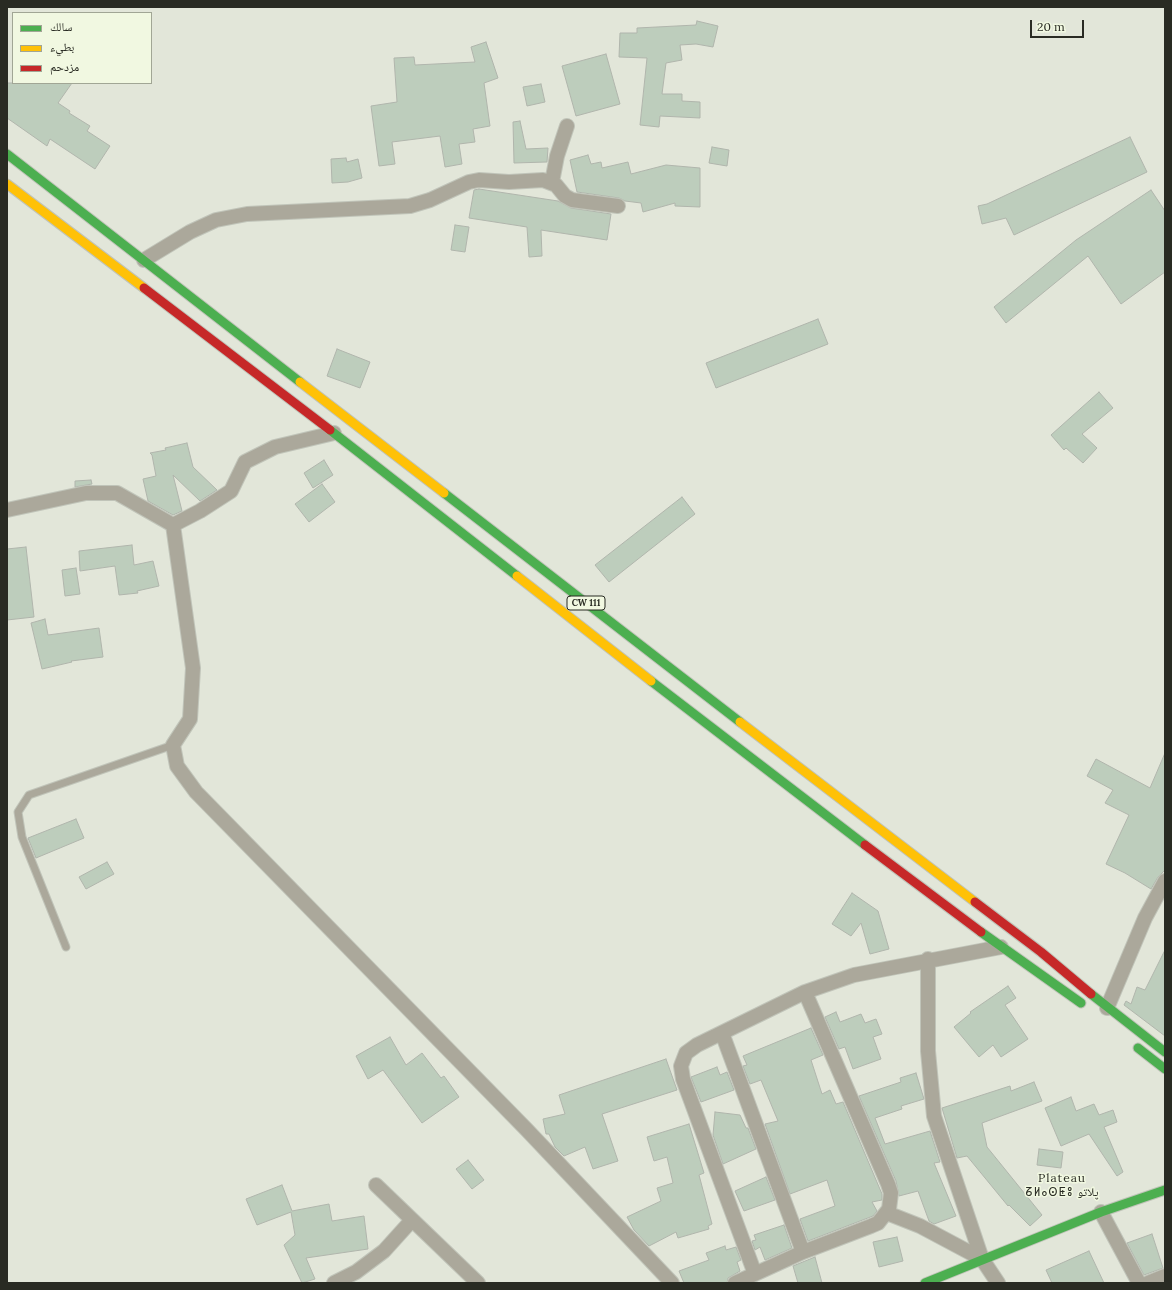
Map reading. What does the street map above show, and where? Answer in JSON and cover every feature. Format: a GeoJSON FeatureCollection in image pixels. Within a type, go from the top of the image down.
{"type":"FeatureCollection","features":[{"type":"Feature","properties":{"kind":"main road","name":"CW 111"},"geometry":{"type":"LineString","coordinates":[[7,154],[592,608],[1035,947],[1107,1008],[1165,1052]]}},
{"type":"Feature","properties":{"kind":"main road","name":"CW 111"},"geometry":{"type":"LineString","coordinates":[[7,184],[334,433],[737,748],[1001,947],[1089,1009]]}},
{"type":"Feature","properties":{"kind":"main road"},"geometry":{"type":"LineString","coordinates":[[1129,1041],[1165,1070]]}},
{"type":"Feature","properties":{"kind":"main road"},"geometry":{"type":"LineString","coordinates":[[926,1283],[1101,1212],[1165,1190]]}},
{"type":"Feature","properties":{"kind":"street"},"geometry":{"type":"LineString","coordinates":[[552,182],[557,156],[567,126]]}},
{"type":"Feature","properties":{"kind":"street"},"geometry":{"type":"LineString","coordinates":[[144,260],[190,232],[216,220],[247,214],[410,206],[430,200],[469,182],[479,180],[509,182],[539,180],[552,182],[565,196],[572,200],[618,206]]}},
{"type":"Feature","properties":{"kind":"street"},"geometry":{"type":"LineString","coordinates":[[173,525],[231,492],[245,462],[275,447],[334,433]]}},
{"type":"Feature","properties":{"kind":"street"},"geometry":{"type":"LineString","coordinates":[[7,510],[86,494],[118,493],[173,525]]}},
{"type":"Feature","properties":{"kind":"street"},"geometry":{"type":"LineString","coordinates":[[173,525],[192,668],[190,719],[173,745],[177,766],[196,792],[527,1130],[672,1283]]}},
{"type":"Feature","properties":{"kind":"street"},"geometry":{"type":"LineString","coordinates":[[1107,1008],[1145,918],[1165,881]]}},
{"type":"Feature","properties":{"kind":"street"},"geometry":{"type":"LineString","coordinates":[[755,1274],[681,1072],[683,1059],[691,1048],[805,992],[854,975],[928,959],[968,954],[1001,947]]}},
{"type":"Feature","properties":{"kind":"street"},"geometry":{"type":"LineString","coordinates":[[928,959],[928,1051],[934,1116],[982,1259],[998,1283]]}},
{"type":"Feature","properties":{"kind":"street"},"geometry":{"type":"LineString","coordinates":[[735,1283],[803,1252],[878,1223],[887,1213],[891,1201],[888,1184],[805,992]]}},
{"type":"Feature","properties":{"kind":"street"},"geometry":{"type":"LineString","coordinates":[[722,1033],[803,1252]]}},
{"type":"Feature","properties":{"kind":"street"},"geometry":{"type":"LineString","coordinates":[[376,1186],[478,1283]]}},
{"type":"Feature","properties":{"kind":"street"},"geometry":{"type":"LineString","coordinates":[[1101,1212],[1139,1283]]}},
{"type":"Feature","properties":{"kind":"street"},"geometry":{"type":"LineString","coordinates":[[887,1213],[932,1232],[982,1259]]}},
{"type":"Feature","properties":{"kind":"street"},"geometry":{"type":"LineString","coordinates":[[334,1283],[356,1272],[384,1251],[412,1220]]}},
{"type":"Feature","properties":{"kind":"street"},"geometry":{"type":"LineString","coordinates":[[1148,1283],[1165,1276]]}},
{"type":"Feature","properties":{"kind":"lane"},"geometry":{"type":"LineString","coordinates":[[66,947],[22,837],[18,812],[29,795],[173,745]]}},
{"type":"Feature","properties":{"kind":"building"},"geometry":{"type":"Polygon","coordinates":[[[697,21],[718,26],[713,47],[696,44],[680,45],[682,60],[666,63],[662,94],[682,94],[682,101],[700,102],[700,118],[660,116],[659,127],[640,125],[647,58],[619,57],[620,33],[637,33],[637,28],[696,25],[697,21]]]}},
{"type":"Feature","properties":{"kind":"building"},"geometry":{"type":"Polygon","coordinates":[[[486,42],[498,78],[484,83],[490,126],[473,129],[475,142],[459,144],[462,164],[445,167],[440,136],[392,142],[395,164],[379,166],[371,106],[397,102],[394,58],[414,57],[415,65],[475,62],[471,47],[486,42]]]}},
{"type":"Feature","properties":{"kind":"building"},"geometry":{"type":"Polygon","coordinates":[[[606,54],[620,104],[576,116],[562,66],[606,54]]]}},
{"type":"Feature","properties":{"kind":"building"},"geometry":{"type":"Polygon","coordinates":[[[7,83],[71,84],[58,103],[70,111],[69,113],[90,126],[87,131],[110,146],[95,169],[50,139],[47,146],[7,118],[7,83]]]}},
{"type":"Feature","properties":{"kind":"building"},"geometry":{"type":"Polygon","coordinates":[[[541,84],[545,102],[527,106],[523,87],[541,84]]]}},
{"type":"Feature","properties":{"kind":"building"},"geometry":{"type":"Polygon","coordinates":[[[520,121],[526,149],[548,148],[547,162],[514,163],[513,122],[520,121]]]}},
{"type":"Feature","properties":{"kind":"building"},"geometry":{"type":"Polygon","coordinates":[[[1130,137],[1147,172],[1014,235],[1006,218],[982,224],[978,206],[987,204],[1130,137]]]}},
{"type":"Feature","properties":{"kind":"building"},"geometry":{"type":"Polygon","coordinates":[[[712,147],[729,150],[727,166],[709,163],[712,147]]]}},
{"type":"Feature","properties":{"kind":"building"},"geometry":{"type":"Polygon","coordinates":[[[588,155],[591,164],[601,162],[602,168],[628,162],[631,174],[666,165],[700,168],[700,207],[675,206],[675,203],[643,212],[641,203],[625,201],[619,198],[577,192],[570,160],[588,155]]]}},
{"type":"Feature","properties":{"kind":"building"},"geometry":{"type":"Polygon","coordinates":[[[346,158],[347,162],[358,159],[362,178],[348,182],[332,183],[331,159],[346,158]]]}},
{"type":"Feature","properties":{"kind":"building"},"geometry":{"type":"Polygon","coordinates":[[[479,189],[558,201],[571,208],[611,214],[607,240],[541,230],[542,256],[529,257],[527,227],[469,218],[474,190],[479,189]]]}},
{"type":"Feature","properties":{"kind":"building"},"geometry":{"type":"Polygon","coordinates":[[[1151,190],[1165,211],[1165,272],[1121,304],[1088,256],[1006,323],[994,307],[1076,240],[1151,190]]]}},
{"type":"Feature","properties":{"kind":"building"},"geometry":{"type":"Polygon","coordinates":[[[455,225],[469,227],[465,252],[451,250],[455,225]]]}},
{"type":"Feature","properties":{"kind":"building"},"geometry":{"type":"Polygon","coordinates":[[[818,319],[828,344],[716,388],[706,363],[818,319]]]}},
{"type":"Feature","properties":{"kind":"building"},"geometry":{"type":"Polygon","coordinates":[[[337,349],[370,362],[360,388],[327,376],[337,349]]]}},
{"type":"Feature","properties":{"kind":"building"},"geometry":{"type":"Polygon","coordinates":[[[1099,392],[1113,408],[1082,434],[1097,448],[1083,463],[1066,448],[1064,450],[1051,435],[1099,392]]]}},
{"type":"Feature","properties":{"kind":"building"},"geometry":{"type":"Polygon","coordinates":[[[187,443],[193,467],[217,490],[200,501],[173,475],[182,511],[173,515],[148,501],[143,479],[156,476],[152,455],[150,453],[166,450],[165,448],[187,443]]]}},
{"type":"Feature","properties":{"kind":"building"},"geometry":{"type":"Polygon","coordinates":[[[324,460],[333,475],[313,488],[304,473],[324,460]]]}},
{"type":"Feature","properties":{"kind":"building"},"geometry":{"type":"Polygon","coordinates":[[[91,480],[92,484],[75,487],[75,481],[91,480]]]}},
{"type":"Feature","properties":{"kind":"building"},"geometry":{"type":"Polygon","coordinates":[[[322,484],[335,502],[309,522],[295,504],[322,484]]]}},
{"type":"Feature","properties":{"kind":"building"},"geometry":{"type":"Polygon","coordinates":[[[682,497],[695,514],[609,582],[595,565],[682,497]]]}},
{"type":"Feature","properties":{"kind":"building"},"geometry":{"type":"Polygon","coordinates":[[[132,545],[134,565],[153,561],[159,586],[137,591],[138,593],[119,595],[115,566],[80,571],[79,551],[132,545]]]}},
{"type":"Feature","properties":{"kind":"building"},"geometry":{"type":"Polygon","coordinates":[[[26,547],[34,617],[7,620],[7,549],[26,547]]]}},
{"type":"Feature","properties":{"kind":"building"},"geometry":{"type":"Polygon","coordinates":[[[76,568],[80,594],[65,596],[62,570],[76,568]]]}},
{"type":"Feature","properties":{"kind":"building"},"geometry":{"type":"Polygon","coordinates":[[[45,619],[48,635],[99,628],[103,657],[71,661],[72,662],[42,669],[31,623],[45,619]]]}},
{"type":"Feature","properties":{"kind":"building"},"geometry":{"type":"Polygon","coordinates":[[[1165,753],[1165,870],[1158,877],[1151,889],[1125,873],[1106,864],[1129,815],[1105,803],[1113,790],[1087,776],[1096,759],[1150,788],[1165,753]]]}},
{"type":"Feature","properties":{"kind":"building"},"geometry":{"type":"Polygon","coordinates":[[[76,819],[84,838],[36,858],[28,838],[76,819]]]}},
{"type":"Feature","properties":{"kind":"building"},"geometry":{"type":"Polygon","coordinates":[[[107,862],[114,874],[86,889],[79,877],[107,862]]]}},
{"type":"Feature","properties":{"kind":"building"},"geometry":{"type":"Polygon","coordinates":[[[852,893],[878,911],[889,949],[870,954],[861,923],[851,936],[832,924],[852,893]]]}},
{"type":"Feature","properties":{"kind":"building"},"geometry":{"type":"Polygon","coordinates":[[[1165,950],[1165,1036],[1124,1005],[1126,1001],[1131,1004],[1137,987],[1145,990],[1165,950]]]}},
{"type":"Feature","properties":{"kind":"building"},"geometry":{"type":"Polygon","coordinates":[[[1008,986],[1016,998],[1005,1005],[1028,1039],[1001,1057],[993,1045],[979,1057],[954,1027],[971,1013],[970,1012],[1008,986]]]}},
{"type":"Feature","properties":{"kind":"building"},"geometry":{"type":"Polygon","coordinates":[[[836,1012],[840,1022],[861,1014],[865,1023],[876,1019],[882,1034],[873,1037],[881,1059],[853,1069],[845,1047],[839,1049],[825,1017],[836,1012]]]}},
{"type":"Feature","properties":{"kind":"building"},"geometry":{"type":"Polygon","coordinates":[[[811,1028],[823,1055],[811,1060],[822,1094],[830,1090],[836,1104],[843,1102],[882,1194],[882,1200],[872,1202],[877,1211],[873,1216],[808,1241],[800,1219],[835,1206],[827,1180],[790,1194],[765,1124],[778,1121],[761,1080],[750,1084],[743,1066],[747,1065],[743,1056],[811,1028]]]}},
{"type":"Feature","properties":{"kind":"building"},"geometry":{"type":"Polygon","coordinates":[[[390,1037],[406,1065],[422,1053],[441,1078],[444,1076],[459,1097],[422,1123],[383,1070],[368,1079],[356,1056],[390,1037]]]}},
{"type":"Feature","properties":{"kind":"building"},"geometry":{"type":"Polygon","coordinates":[[[666,1059],[677,1090],[602,1114],[618,1161],[593,1169],[585,1147],[564,1156],[555,1147],[549,1134],[546,1134],[543,1119],[565,1114],[559,1095],[666,1059]]]}},
{"type":"Feature","properties":{"kind":"building"},"geometry":{"type":"Polygon","coordinates":[[[717,1067],[720,1075],[727,1072],[734,1090],[701,1102],[691,1077],[717,1067]]]}},
{"type":"Feature","properties":{"kind":"building"},"geometry":{"type":"Polygon","coordinates":[[[916,1073],[924,1099],[901,1106],[902,1109],[875,1118],[885,1144],[930,1131],[940,1162],[934,1163],[956,1216],[934,1224],[929,1221],[918,1191],[899,1196],[896,1181],[859,1096],[901,1082],[900,1078],[916,1073]]]}},
{"type":"Feature","properties":{"kind":"building"},"geometry":{"type":"Polygon","coordinates":[[[1034,1082],[1042,1101],[982,1123],[987,1147],[1042,1215],[1030,1226],[1009,1205],[1008,1206],[967,1156],[957,1158],[942,1108],[1010,1086],[1011,1091],[1034,1082]]]}},
{"type":"Feature","properties":{"kind":"building"},"geometry":{"type":"Polygon","coordinates":[[[1071,1097],[1076,1111],[1094,1104],[1099,1115],[1113,1110],[1117,1122],[1104,1127],[1123,1172],[1117,1176],[1089,1134],[1061,1146],[1045,1108],[1071,1097]]]}},
{"type":"Feature","properties":{"kind":"building"},"geometry":{"type":"Polygon","coordinates":[[[715,1112],[740,1115],[746,1128],[748,1128],[756,1149],[723,1164],[713,1135],[715,1112]]]}},
{"type":"Feature","properties":{"kind":"building"},"geometry":{"type":"Polygon","coordinates":[[[689,1124],[704,1173],[699,1175],[712,1224],[708,1226],[709,1229],[678,1238],[676,1232],[649,1246],[634,1230],[627,1217],[661,1201],[657,1188],[673,1183],[667,1157],[654,1161],[647,1137],[689,1124]]]}},
{"type":"Feature","properties":{"kind":"building"},"geometry":{"type":"Polygon","coordinates":[[[1039,1149],[1063,1152],[1061,1168],[1037,1165],[1039,1149]]]}},
{"type":"Feature","properties":{"kind":"building"},"geometry":{"type":"Polygon","coordinates":[[[468,1160],[484,1180],[472,1189],[456,1169],[468,1160]]]}},
{"type":"Feature","properties":{"kind":"building"},"geometry":{"type":"Polygon","coordinates":[[[766,1177],[775,1200],[744,1211],[735,1191],[766,1177]]]}},
{"type":"Feature","properties":{"kind":"building"},"geometry":{"type":"Polygon","coordinates":[[[282,1185],[292,1211],[329,1204],[332,1221],[364,1216],[368,1249],[306,1258],[315,1279],[302,1283],[284,1245],[295,1235],[291,1212],[257,1225],[246,1199],[282,1185]]]}},
{"type":"Feature","properties":{"kind":"building"},"geometry":{"type":"Polygon","coordinates":[[[784,1225],[792,1248],[765,1260],[760,1247],[755,1250],[752,1241],[756,1240],[754,1235],[784,1225]]]}},
{"type":"Feature","properties":{"kind":"building"},"geometry":{"type":"Polygon","coordinates":[[[1152,1234],[1163,1268],[1144,1275],[1127,1243],[1152,1234]]]}},
{"type":"Feature","properties":{"kind":"building"},"geometry":{"type":"Polygon","coordinates":[[[897,1237],[903,1261],[879,1267],[873,1242],[897,1237]]]}},
{"type":"Feature","properties":{"kind":"building"},"geometry":{"type":"Polygon","coordinates":[[[725,1246],[726,1250],[736,1247],[741,1260],[737,1262],[740,1271],[728,1278],[727,1283],[684,1283],[679,1271],[709,1260],[706,1253],[725,1246]]]}},
{"type":"Feature","properties":{"kind":"building"},"geometry":{"type":"Polygon","coordinates":[[[1089,1251],[1104,1283],[1052,1283],[1046,1270],[1089,1251]]]}},
{"type":"Feature","properties":{"kind":"building"},"geometry":{"type":"Polygon","coordinates":[[[815,1257],[822,1283],[798,1283],[793,1266],[815,1257]]]}},
{"type":"Feature","properties":{"kind":"traffic: fast"},"geometry":{"type":"LineString","coordinates":[[7,154],[300,382]]}},
{"type":"Feature","properties":{"kind":"traffic: fast"},"geometry":{"type":"LineString","coordinates":[[330,430],[517,576]]}},
{"type":"Feature","properties":{"kind":"traffic: fast"},"geometry":{"type":"LineString","coordinates":[[444,493],[740,722]]}},
{"type":"Feature","properties":{"kind":"traffic: fast"},"geometry":{"type":"LineString","coordinates":[[651,681],[865,845]]}},
{"type":"Feature","properties":{"kind":"traffic: fast"},"geometry":{"type":"LineString","coordinates":[[981,932],[1081,1003]]}},
{"type":"Feature","properties":{"kind":"traffic: fast"},"geometry":{"type":"LineString","coordinates":[[1091,994],[1165,1052]]}},
{"type":"Feature","properties":{"kind":"traffic: fast"},"geometry":{"type":"LineString","coordinates":[[1138,1048],[1165,1069]]}},
{"type":"Feature","properties":{"kind":"traffic: fast"},"geometry":{"type":"LineString","coordinates":[[925,1283],[1101,1212],[1165,1190]]}},
{"type":"Feature","properties":{"kind":"traffic: slow"},"geometry":{"type":"LineString","coordinates":[[7,184],[144,288]]}},
{"type":"Feature","properties":{"kind":"traffic: slow"},"geometry":{"type":"LineString","coordinates":[[300,382],[444,493]]}},
{"type":"Feature","properties":{"kind":"traffic: slow"},"geometry":{"type":"LineString","coordinates":[[517,576],[651,681]]}},
{"type":"Feature","properties":{"kind":"traffic: slow"},"geometry":{"type":"LineString","coordinates":[[740,722],[975,902]]}},
{"type":"Feature","properties":{"kind":"traffic: jam"},"geometry":{"type":"LineString","coordinates":[[144,288],[330,430]]}},
{"type":"Feature","properties":{"kind":"traffic: jam"},"geometry":{"type":"LineString","coordinates":[[865,845],[981,932]]}},
{"type":"Feature","properties":{"kind":"traffic: jam"},"geometry":{"type":"LineString","coordinates":[[975,902],[1041,952],[1091,994]]}},
{"type":"Feature","properties":{"kind":"district","name":"Plateau ⵒⵍⴰⵙⵟⵓ پلاتو"},"geometry":{"type":"Point","coordinates":[1062,1186]}}]}
